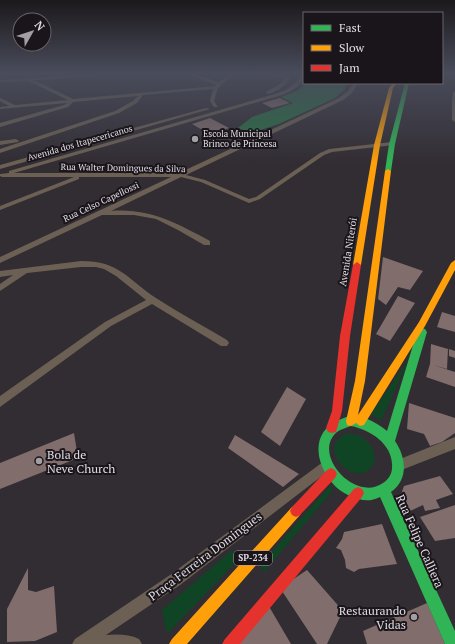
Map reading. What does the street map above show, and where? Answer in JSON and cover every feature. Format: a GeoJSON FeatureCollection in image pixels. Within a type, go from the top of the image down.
{"type":"FeatureCollection","features":[{"type":"Feature","properties":{"kind":"main road","name":"Avenida Niterói"},"geometry":{"type":"LineString","coordinates":[[356,421],[360,381],[355,340],[377,145],[388,103]]}},
{"type":"Feature","properties":{"kind":"main road","name":"Avenida Niterói"},"geometry":{"type":"LineString","coordinates":[[332,428],[355,340],[401,103]]}},
{"type":"Feature","properties":{"kind":"main road"},"geometry":{"type":"LineString","coordinates":[[356,421],[427,316],[455,263]]}},
{"type":"Feature","properties":{"kind":"main road"},"geometry":{"type":"LineString","coordinates":[[390,440],[427,316]]}},
{"type":"Feature","properties":{"kind":"main road"},"geometry":{"type":"LineString","coordinates":[[356,421],[376,428],[390,440],[398,457],[399,465],[397,476],[392,485],[384,491],[372,495],[358,493],[348,489],[339,482],[329,470],[324,455],[324,444],[327,435],[332,428],[341,423],[356,421]]}},
{"type":"Feature","properties":{"kind":"main road","name":"SP-234"},"geometry":{"type":"LineString","coordinates":[[176,644],[286,521],[329,470]]}},
{"type":"Feature","properties":{"kind":"main road","name":"Rua Felipe Calliera"},"geometry":{"type":"LineString","coordinates":[[384,491],[453,644]]}},
{"type":"Feature","properties":{"kind":"main road"},"geometry":{"type":"LineString","coordinates":[[230,644],[358,493]]}},
{"type":"Feature","properties":{"kind":"street"},"geometry":{"type":"LineString","coordinates":[[7,103],[14,107]]}},
{"type":"Feature","properties":{"kind":"street"},"geometry":{"type":"LineString","coordinates":[[0,108],[56,103]]}},
{"type":"Feature","properties":{"kind":"street"},"geometry":{"type":"LineString","coordinates":[[0,125],[71,103]]}},
{"type":"Feature","properties":{"kind":"street"},"geometry":{"type":"LineString","coordinates":[[0,150],[38,139],[117,112],[133,103]]}},
{"type":"Feature","properties":{"kind":"street"},"geometry":{"type":"LineString","coordinates":[[215,103],[218,107]]}},
{"type":"Feature","properties":{"kind":"street","name":"Avenida dos Itapecericanos"},"geometry":{"type":"LineString","coordinates":[[0,167],[232,103]]}},
{"type":"Feature","properties":{"kind":"street","name":"Avenida dos Itapecericanos"},"geometry":{"type":"LineString","coordinates":[[1,175],[218,107],[237,103]]}},
{"type":"Feature","properties":{"kind":"street","name":"Rua Celso Capellossi"},"geometry":{"type":"LineString","coordinates":[[0,260],[332,103]]}},
{"type":"Feature","properties":{"kind":"street"},"geometry":{"type":"LineString","coordinates":[[454,103],[455,121]]}},
{"type":"Feature","properties":{"kind":"street"},"geometry":{"type":"LineString","coordinates":[[48,104],[49,111]]}},
{"type":"Feature","properties":{"kind":"street"},"geometry":{"type":"LineString","coordinates":[[0,143],[38,139]]}},
{"type":"Feature","properties":{"kind":"street","name":"Rua Walter Domingues da Silva"},"geometry":{"type":"LineString","coordinates":[[1,175],[180,175],[203,181],[249,200],[254,200],[322,154],[340,148],[392,144]]}},
{"type":"Feature","properties":{"kind":"street"},"geometry":{"type":"LineString","coordinates":[[0,208],[82,176]]}},
{"type":"Feature","properties":{"kind":"street"},"geometry":{"type":"LineString","coordinates":[[126,200],[122,205],[123,208],[129,212]]}},
{"type":"Feature","properties":{"kind":"street"},"geometry":{"type":"LineString","coordinates":[[96,214],[129,212],[144,213],[166,220],[207,243]]}},
{"type":"Feature","properties":{"kind":"street"},"geometry":{"type":"LineString","coordinates":[[0,274],[81,264],[96,264],[107,267],[152,300],[224,343]]}},
{"type":"Feature","properties":{"kind":"street"},"geometry":{"type":"LineString","coordinates":[[0,288],[26,270]]}},
{"type":"Feature","properties":{"kind":"street"},"geometry":{"type":"LineString","coordinates":[[0,402],[108,324],[152,300]]}},
{"type":"Feature","properties":{"kind":"street"},"geometry":{"type":"LineString","coordinates":[[399,465],[455,443]]}},
{"type":"Feature","properties":{"kind":"street","name":"Praça Ferreira Domingues"},"geometry":{"type":"LineString","coordinates":[[80,644],[175,580],[329,470]]}},
{"type":"Feature","properties":{"kind":"street"},"geometry":{"type":"LineString","coordinates":[[100,644],[113,642],[134,644]]}},
{"type":"Feature","properties":{"kind":"green space"},"geometry":{"type":"Polygon","coordinates":[[[293,103],[324,103],[279,124],[251,133],[238,128],[252,117],[293,103]]]}},
{"type":"Feature","properties":{"kind":"green space"},"geometry":{"type":"Polygon","coordinates":[[[409,359],[381,421],[371,414],[409,359]]]}},
{"type":"Feature","properties":{"kind":"green space"},"geometry":{"type":"Polygon","coordinates":[[[345,434],[361,437],[366,440],[372,448],[375,459],[369,469],[361,473],[352,472],[337,460],[334,451],[336,442],[345,434]]]}},
{"type":"Feature","properties":{"kind":"green space"},"geometry":{"type":"Polygon","coordinates":[[[330,486],[333,490],[264,572],[260,565],[330,486]]]}},
{"type":"Feature","properties":{"kind":"green space"},"geometry":{"type":"Polygon","coordinates":[[[232,550],[238,560],[167,634],[162,610],[232,550]]]}},
{"type":"Feature","properties":{"kind":"building"},"geometry":{"type":"Polygon","coordinates":[[[262,103],[290,103],[272,108],[262,103]]]}},
{"type":"Feature","properties":{"kind":"building"},"geometry":{"type":"Polygon","coordinates":[[[210,118],[229,128],[211,135],[192,124],[210,118]]]}},
{"type":"Feature","properties":{"kind":"building"},"geometry":{"type":"Polygon","coordinates":[[[383,257],[423,271],[410,290],[398,287],[386,305],[378,299],[383,257]]]}},
{"type":"Feature","properties":{"kind":"building"},"geometry":{"type":"Polygon","coordinates":[[[398,296],[415,303],[390,341],[376,334],[398,296]]]}},
{"type":"Feature","properties":{"kind":"building"},"geometry":{"type":"Polygon","coordinates":[[[442,312],[455,316],[455,332],[437,327],[442,312]]]}},
{"type":"Feature","properties":{"kind":"building"},"geometry":{"type":"Polygon","coordinates":[[[431,344],[448,349],[447,369],[433,365],[455,372],[455,387],[426,377],[430,364],[431,344]]]}},
{"type":"Feature","properties":{"kind":"building"},"geometry":{"type":"Polygon","coordinates":[[[449,349],[455,351],[455,358],[449,356],[449,349]]]}},
{"type":"Feature","properties":{"kind":"building"},"geometry":{"type":"Polygon","coordinates":[[[287,387],[306,399],[280,446],[261,432],[287,387]]]}},
{"type":"Feature","properties":{"kind":"building"},"geometry":{"type":"Polygon","coordinates":[[[409,403],[455,418],[455,433],[442,442],[430,446],[424,434],[407,429],[409,403]]]}},
{"type":"Feature","properties":{"kind":"building","name":"Bola de Neve Church"},"geometry":{"type":"Polygon","coordinates":[[[74,433],[78,458],[0,489],[0,463],[74,433]]]}},
{"type":"Feature","properties":{"kind":"building"},"geometry":{"type":"Polygon","coordinates":[[[235,435],[299,474],[283,487],[228,448],[235,435]]]}},
{"type":"Feature","properties":{"kind":"building"},"geometry":{"type":"Polygon","coordinates":[[[440,476],[453,494],[436,500],[440,508],[425,511],[423,505],[408,512],[400,497],[404,486],[440,476]]]}},
{"type":"Feature","properties":{"kind":"building"},"geometry":{"type":"Polygon","coordinates":[[[455,505],[455,538],[435,541],[420,517],[455,505]]]}},
{"type":"Feature","properties":{"kind":"building"},"geometry":{"type":"Polygon","coordinates":[[[382,524],[397,564],[359,569],[354,572],[346,568],[341,550],[336,548],[342,539],[344,532],[382,524]]]}},
{"type":"Feature","properties":{"kind":"building"},"geometry":{"type":"Polygon","coordinates":[[[28,568],[28,590],[36,592],[54,586],[57,632],[35,641],[7,642],[7,609],[28,568]]]}},
{"type":"Feature","properties":{"kind":"building"},"geometry":{"type":"Polygon","coordinates":[[[307,570],[343,611],[327,644],[317,644],[280,588],[307,570]]]}},
{"type":"Feature","properties":{"kind":"building"},"geometry":{"type":"Polygon","coordinates":[[[267,603],[291,644],[234,644],[267,603]]]}},
{"type":"Feature","properties":{"kind":"building","name":"Restaurando Vidas"},"geometry":{"type":"Polygon","coordinates":[[[427,603],[445,644],[367,644],[363,631],[427,603]]]}},
{"type":"Feature","properties":{"kind":"traffic: fast"},"geometry":{"type":"LineString","coordinates":[[388,171],[392,144],[402,103]]}},
{"type":"Feature","properties":{"kind":"traffic: fast"},"geometry":{"type":"LineString","coordinates":[[390,440],[422,332]]}},
{"type":"Feature","properties":{"kind":"traffic: fast"},"geometry":{"type":"LineString","coordinates":[[351,421],[372,427],[381,434],[390,442],[396,451],[399,461],[398,472],[392,484],[372,495],[360,494],[341,483],[327,465],[324,455],[324,445],[331,431],[336,427],[351,421]]}},
{"type":"Feature","properties":{"kind":"traffic: fast"},"geometry":{"type":"LineString","coordinates":[[384,491],[453,644]]}},
{"type":"Feature","properties":{"kind":"traffic: slow"},"geometry":{"type":"LineString","coordinates":[[357,265],[377,145],[387,103]]}},
{"type":"Feature","properties":{"kind":"traffic: slow"},"geometry":{"type":"LineString","coordinates":[[351,421],[360,381],[388,171]]}},
{"type":"Feature","properties":{"kind":"traffic: slow"},"geometry":{"type":"LineString","coordinates":[[360,421],[422,324],[455,263]]}},
{"type":"Feature","properties":{"kind":"traffic: slow"},"geometry":{"type":"LineString","coordinates":[[177,644],[296,511]]}},
{"type":"Feature","properties":{"kind":"traffic: jam"},"geometry":{"type":"LineString","coordinates":[[332,428],[337,411],[345,336],[357,265]]}},
{"type":"Feature","properties":{"kind":"traffic: jam"},"geometry":{"type":"LineString","coordinates":[[296,511],[331,474]]}},
{"type":"Feature","properties":{"kind":"traffic: jam"},"geometry":{"type":"LineString","coordinates":[[230,644],[358,493]]}},
{"type":"Feature","properties":{"kind":"place","name":"Escola Municipal Brinco de Princesa"},"geometry":{"type":"Point","coordinates":[195,139]}},
{"type":"Feature","properties":{"kind":"place","name":"Bola de Neve Church"},"geometry":{"type":"Point","coordinates":[39,461]}},
{"type":"Feature","properties":{"kind":"place","name":"Restaurando Vidas"},"geometry":{"type":"Point","coordinates":[414,617]}}]}
